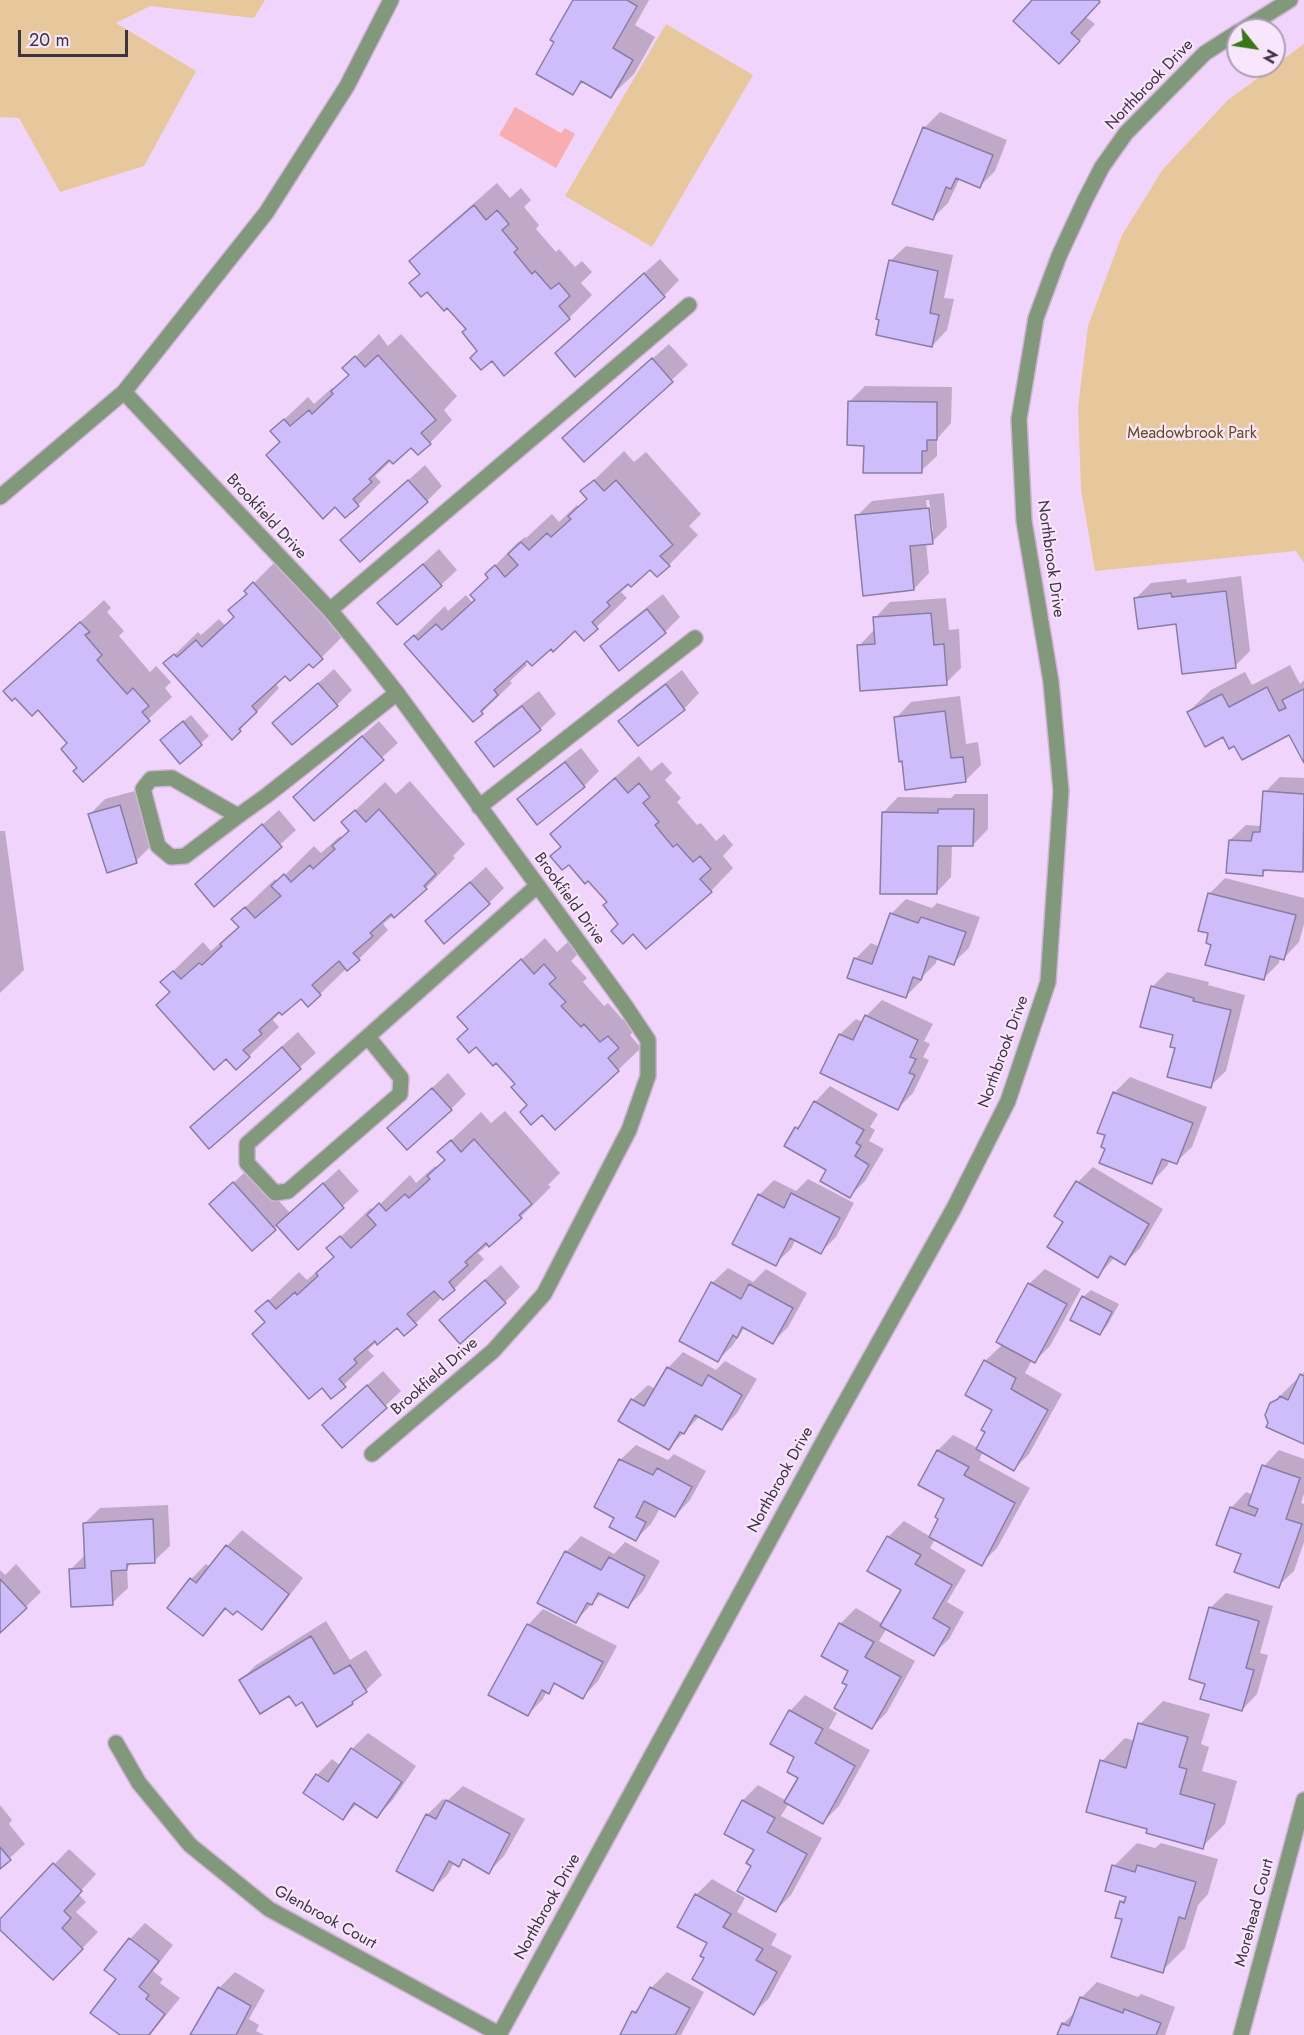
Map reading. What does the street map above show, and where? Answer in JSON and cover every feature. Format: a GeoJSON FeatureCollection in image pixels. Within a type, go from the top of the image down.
{"type":"FeatureCollection","features":[{"type":"Feature","properties":{"kind":"street"},"geometry":{"type":"LineString","coordinates":[[0,496],[124,392],[266,213],[347,86],[391,0]]}},
{"type":"Feature","properties":{"kind":"street","name":"Northbrook Drive"},"geometry":{"type":"LineString","coordinates":[[1261,18],[1290,0]]}},
{"type":"Feature","properties":{"kind":"street","name":"Northbrook Drive"},"geometry":{"type":"LineString","coordinates":[[499,2034],[828,1433],[954,1208],[1008,1101],[1048,982],[1061,791],[1051,682],[1024,521],[1019,419],[1036,318],[1059,256],[1102,167],[1126,133],[1205,53],[1226,40]]}},
{"type":"Feature","properties":{"kind":"street"},"geometry":{"type":"LineString","coordinates":[[330,610],[688,305]]}},
{"type":"Feature","properties":{"kind":"street","name":"Brookfield Drive"},"geometry":{"type":"LineString","coordinates":[[124,392],[330,610],[397,693],[648,1040],[648,1076],[629,1130],[544,1294],[493,1351],[372,1454]]}},
{"type":"Feature","properties":{"kind":"street"},"geometry":{"type":"LineString","coordinates":[[479,807],[695,638]]}},
{"type":"Feature","properties":{"kind":"street"},"geometry":{"type":"LineString","coordinates":[[238,816],[172,778],[151,778],[143,789],[158,846],[171,857],[185,856],[238,816],[397,693]]}},
{"type":"Feature","properties":{"kind":"street"},"geometry":{"type":"LineString","coordinates":[[368,1037],[401,1078],[400,1094],[288,1191],[275,1193],[247,1163],[247,1144],[537,885]]}},
{"type":"Feature","properties":{"kind":"street","name":"Glenbrook Court"},"geometry":{"type":"LineString","coordinates":[[117,1743],[139,1784],[190,1845],[269,1909],[499,2034]]}},
{"type":"Feature","properties":{"kind":"street","name":"Morehead Court"},"geometry":{"type":"LineString","coordinates":[[1241,2035],[1304,1800]]}},
{"type":"Feature","properties":{"kind":"green space"},"geometry":{"type":"Polygon","coordinates":[[[0,0],[265,0],[254,18],[150,6],[116,23],[196,71],[144,166],[60,192],[19,118],[0,117],[0,0]]]}},
{"type":"Feature","properties":{"kind":"green space"},"geometry":{"type":"Polygon","coordinates":[[[666,24],[753,75],[652,247],[565,196],[666,24]]]}},
{"type":"Feature","properties":{"kind":"green space","name":"Meadowbrook Park"},"geometry":{"type":"Polygon","coordinates":[[[1304,44],[1304,563],[1296,551],[1095,571],[1081,489],[1078,408],[1088,326],[1122,235],[1163,169],[1228,100],[1258,78],[1286,78],[1286,57],[1304,44]]]}},
{"type":"Feature","properties":{"kind":"shaded area"},"geometry":{"type":"Polygon","coordinates":[[[515,107],[561,133],[565,128],[575,134],[556,168],[499,135],[515,107]]]}},
{"type":"Feature","properties":{"kind":"building"},"geometry":{"type":"Polygon","coordinates":[[[573,0],[627,0],[637,6],[613,48],[633,60],[611,98],[581,81],[573,95],[536,74],[554,42],[550,40],[573,0]]]}},
{"type":"Feature","properties":{"kind":"building"},"geometry":{"type":"Polygon","coordinates":[[[1032,0],[1098,0],[1100,2],[1071,33],[1080,41],[1059,64],[1013,21],[1032,0]]]}},
{"type":"Feature","properties":{"kind":"building"},"geometry":{"type":"Polygon","coordinates":[[[923,127],[993,155],[980,188],[956,178],[951,189],[946,187],[933,220],[892,204],[923,127]]]}},
{"type":"Feature","properties":{"kind":"building"},"geometry":{"type":"Polygon","coordinates":[[[474,205],[486,220],[497,210],[509,224],[502,230],[518,249],[514,252],[532,274],[535,271],[551,289],[559,283],[570,296],[559,306],[570,319],[504,376],[492,361],[481,370],[470,358],[477,351],[462,332],[466,329],[447,308],[444,311],[427,292],[421,297],[409,283],[420,274],[409,261],[474,205]]]}},
{"type":"Feature","properties":{"kind":"building"},"geometry":{"type":"Polygon","coordinates":[[[889,260],[938,271],[930,313],[939,315],[932,347],[876,335],[879,320],[876,319],[889,260]]]}},
{"type":"Feature","properties":{"kind":"building"},"geometry":{"type":"Polygon","coordinates":[[[644,273],[665,297],[575,377],[555,353],[644,273]]]}},
{"type":"Feature","properties":{"kind":"building"},"geometry":{"type":"Polygon","coordinates":[[[378,355],[436,420],[421,433],[431,444],[418,455],[411,448],[393,464],[389,460],[369,479],[372,482],[353,499],[359,506],[345,518],[335,507],[323,519],[266,455],[280,442],[270,431],[284,419],[290,426],[309,410],[312,414],[333,394],[331,391],[349,375],[342,368],[355,356],[365,367],[378,355]]]}},
{"type":"Feature","properties":{"kind":"building"},"geometry":{"type":"Polygon","coordinates":[[[652,358],[673,382],[584,462],[562,438],[652,358]]]}},
{"type":"Feature","properties":{"kind":"building"},"geometry":{"type":"Polygon","coordinates":[[[848,401],[937,402],[937,440],[927,440],[927,451],[922,451],[922,473],[863,473],[864,446],[847,445],[848,401]]]}},
{"type":"Feature","properties":{"kind":"building"},"geometry":{"type":"Polygon","coordinates":[[[408,480],[428,502],[360,562],[340,540],[408,480]]]}},
{"type":"Feature","properties":{"kind":"building"},"geometry":{"type":"Polygon","coordinates":[[[594,480],[604,491],[616,480],[673,545],[660,556],[670,566],[657,577],[650,570],[631,587],[628,584],[607,602],[610,606],[592,622],[598,629],[584,641],[575,631],[553,652],[551,649],[532,666],[527,661],[494,690],[498,695],[481,711],[483,714],[473,722],[404,644],[414,635],[418,640],[436,624],[442,630],[475,600],[470,595],[488,578],[485,574],[495,565],[505,577],[518,565],[508,554],[521,542],[529,550],[547,533],[551,537],[571,519],[568,516],[587,499],[580,491],[594,480]]]}},
{"type":"Feature","properties":{"kind":"building"},"geometry":{"type":"Polygon","coordinates":[[[929,508],[933,544],[910,546],[914,590],[863,596],[855,515],[929,508]]]}},
{"type":"Feature","properties":{"kind":"building"},"geometry":{"type":"Polygon","coordinates":[[[423,564],[442,586],[397,625],[377,603],[423,564]]]}},
{"type":"Feature","properties":{"kind":"building"},"geometry":{"type":"Polygon","coordinates":[[[253,582],[323,659],[313,668],[309,664],[290,681],[285,676],[252,706],[257,712],[239,729],[241,731],[232,740],[163,663],[174,654],[177,657],[196,640],[202,647],[234,617],[228,610],[247,594],[244,591],[253,582]]]}},
{"type":"Feature","properties":{"kind":"building"},"geometry":{"type":"Polygon","coordinates":[[[1226,591],[1236,668],[1182,674],[1176,624],[1138,629],[1134,598],[1171,593],[1172,597],[1226,591]]]}},
{"type":"Feature","properties":{"kind":"building"},"geometry":{"type":"Polygon","coordinates":[[[647,609],[666,633],[619,671],[600,646],[647,609]]]}},
{"type":"Feature","properties":{"kind":"building"},"geometry":{"type":"Polygon","coordinates":[[[931,613],[934,645],[944,644],[947,685],[860,691],[857,645],[875,644],[873,617],[931,613]]]}},
{"type":"Feature","properties":{"kind":"building"},"geometry":{"type":"Polygon","coordinates":[[[80,622],[90,632],[85,635],[102,655],[97,660],[127,694],[133,688],[149,706],[142,712],[150,721],[83,782],[73,771],[77,768],[61,749],[67,743],[38,710],[32,716],[15,698],[12,701],[3,691],[80,622]]]}},
{"type":"Feature","properties":{"kind":"building"},"geometry":{"type":"Polygon","coordinates":[[[318,683],[338,706],[292,745],[272,723],[318,683]]]}},
{"type":"Feature","properties":{"kind":"building"},"geometry":{"type":"Polygon","coordinates":[[[666,684],[685,710],[638,746],[618,721],[666,684]]]}},
{"type":"Feature","properties":{"kind":"building"},"geometry":{"type":"Polygon","coordinates":[[[1267,687],[1279,711],[1286,708],[1282,700],[1304,689],[1304,763],[1289,735],[1242,760],[1234,746],[1229,749],[1223,737],[1205,747],[1187,712],[1222,694],[1229,707],[1267,687]]]}},
{"type":"Feature","properties":{"kind":"building"},"geometry":{"type":"Polygon","coordinates":[[[522,706],[541,730],[494,767],[475,742],[522,706]]]}},
{"type":"Feature","properties":{"kind":"building"},"geometry":{"type":"Polygon","coordinates":[[[945,711],[951,758],[963,757],[966,782],[905,790],[894,717],[945,711]]]}},
{"type":"Feature","properties":{"kind":"building"},"geometry":{"type":"Polygon","coordinates":[[[183,721],[202,745],[180,764],[160,740],[183,721]]]}},
{"type":"Feature","properties":{"kind":"building"},"geometry":{"type":"Polygon","coordinates":[[[362,736],[384,760],[314,821],[293,797],[362,736]]]}},
{"type":"Feature","properties":{"kind":"building"},"geometry":{"type":"Polygon","coordinates":[[[565,762],[585,787],[537,825],[517,799],[565,762]]]}},
{"type":"Feature","properties":{"kind":"building"},"geometry":{"type":"Polygon","coordinates":[[[615,778],[628,793],[639,783],[650,797],[643,803],[659,822],[655,825],[673,847],[677,844],[693,862],[700,856],[711,869],[700,879],[712,892],[646,949],[633,934],[623,944],[611,931],[618,924],[603,905],[607,902],[588,881],[585,884],[569,865],[562,870],[550,856],[561,847],[550,834],[615,778]]]}},
{"type":"Feature","properties":{"kind":"building"},"geometry":{"type":"Polygon","coordinates":[[[1263,791],[1304,794],[1303,872],[1263,870],[1263,876],[1226,873],[1229,840],[1251,841],[1253,832],[1260,832],[1263,791]]]}},
{"type":"Feature","properties":{"kind":"building"},"geometry":{"type":"Polygon","coordinates":[[[120,805],[137,863],[107,873],[88,814],[120,805]]]}},
{"type":"Feature","properties":{"kind":"building"},"geometry":{"type":"Polygon","coordinates":[[[379,809],[436,874],[424,886],[427,889],[394,918],[391,914],[370,933],[373,936],[353,953],[360,960],[347,971],[339,961],[312,985],[321,995],[308,1007],[301,999],[282,1015],[279,1012],[259,1030],[262,1034],[243,1050],[250,1057],[236,1070],[226,1059],[214,1070],[156,1005],[170,992],[160,982],[173,971],[181,979],[199,963],[202,965],[239,927],[231,919],[245,907],[255,918],[281,896],[271,886],[284,874],[291,882],[310,865],[313,869],[335,849],[332,846],[349,831],[341,822],[355,810],[366,822],[379,809]]]}},
{"type":"Feature","properties":{"kind":"building"},"geometry":{"type":"Polygon","coordinates":[[[938,809],[974,809],[973,846],[938,846],[937,894],[880,894],[882,812],[938,813],[938,809]]]}},
{"type":"Feature","properties":{"kind":"building"},"geometry":{"type":"Polygon","coordinates":[[[262,824],[282,847],[214,907],[195,884],[262,824]]]}},
{"type":"Feature","properties":{"kind":"building"},"geometry":{"type":"Polygon","coordinates":[[[470,882],[490,904],[444,944],[425,921],[470,882]]]}},
{"type":"Feature","properties":{"kind":"building"},"geometry":{"type":"Polygon","coordinates":[[[1208,893],[1296,915],[1284,960],[1270,956],[1264,980],[1205,965],[1211,945],[1206,943],[1208,933],[1198,931],[1208,893]]]}},
{"type":"Feature","properties":{"kind":"building"},"geometry":{"type":"Polygon","coordinates":[[[890,913],[918,923],[921,917],[966,932],[954,965],[929,956],[921,980],[913,977],[906,998],[847,978],[854,958],[872,964],[890,913]]]}},
{"type":"Feature","properties":{"kind":"building"},"geometry":{"type":"Polygon","coordinates":[[[521,959],[534,974],[544,964],[556,978],[549,984],[566,1002],[561,1006],[581,1027],[584,1024],[600,1042],[608,1036],[619,1048],[608,1058],[619,1071],[555,1130],[542,1115],[531,1125],[520,1112],[527,1105],[511,1087],[515,1084],[496,1063],[493,1066],[476,1047],[469,1053],[457,1039],[468,1029],[457,1017],[521,959]]]}},
{"type":"Feature","properties":{"kind":"building"},"geometry":{"type":"Polygon","coordinates":[[[1151,986],[1194,998],[1193,1001],[1231,1010],[1211,1088],[1167,1077],[1175,1048],[1170,1047],[1173,1035],[1140,1027],[1151,986]]]}},
{"type":"Feature","properties":{"kind":"building"},"geometry":{"type":"Polygon","coordinates":[[[865,1015],[918,1040],[910,1057],[916,1059],[909,1073],[915,1075],[898,1110],[820,1073],[839,1034],[853,1040],[865,1015]]]}},
{"type":"Feature","properties":{"kind":"building"},"geometry":{"type":"Polygon","coordinates":[[[282,1047],[301,1069],[209,1149],[190,1127],[282,1047]]]}},
{"type":"Feature","properties":{"kind":"building"},"geometry":{"type":"Polygon","coordinates":[[[432,1088],[452,1110],[407,1150],[387,1128],[432,1088]]]}},
{"type":"Feature","properties":{"kind":"building"},"geometry":{"type":"Polygon","coordinates":[[[1113,1092],[1193,1123],[1177,1164],[1162,1159],[1152,1184],[1099,1163],[1105,1149],[1101,1147],[1105,1135],[1097,1133],[1113,1092]]]}},
{"type":"Feature","properties":{"kind":"building"},"geometry":{"type":"Polygon","coordinates":[[[814,1101],[864,1130],[856,1143],[861,1146],[855,1156],[869,1165],[850,1198],[820,1181],[826,1170],[784,1146],[795,1127],[798,1129],[814,1101]]]}},
{"type":"Feature","properties":{"kind":"building"},"geometry":{"type":"Polygon","coordinates":[[[474,1139],[532,1204],[519,1215],[522,1218],[489,1247],[486,1243],[465,1262],[468,1265],[449,1282],[455,1290],[443,1300],[434,1291],[407,1314],[417,1325],[404,1336],[397,1328],[377,1345],[375,1341],[354,1359],[357,1363],[339,1379],[346,1387],[331,1399],[322,1388],[309,1399],[252,1334],[265,1322],[255,1311],[268,1300],[276,1309],[295,1292],[297,1295],[334,1257],[326,1248],[340,1236],[351,1248],[376,1225],[367,1215],[379,1203],[386,1211],[405,1194],[409,1198],[430,1179],[427,1176],[445,1160],[437,1152],[451,1140],[461,1152],[474,1139]]]}},
{"type":"Feature","properties":{"kind":"building"},"geometry":{"type":"Polygon","coordinates":[[[1076,1181],[1149,1224],[1125,1265],[1110,1256],[1098,1278],[1047,1247],[1063,1222],[1054,1216],[1076,1181]]]}},
{"type":"Feature","properties":{"kind":"building"},"geometry":{"type":"Polygon","coordinates":[[[233,1182],[276,1230],[252,1251],[209,1204],[233,1182]]]}},
{"type":"Feature","properties":{"kind":"building"},"geometry":{"type":"Polygon","coordinates":[[[323,1183],[344,1208],[298,1250],[276,1225],[323,1183]]]}},
{"type":"Feature","properties":{"kind":"building"},"geometry":{"type":"Polygon","coordinates":[[[791,1193],[840,1218],[821,1254],[790,1238],[776,1266],[732,1244],[758,1194],[784,1208],[791,1193]]]}},
{"type":"Feature","properties":{"kind":"building"},"geometry":{"type":"Polygon","coordinates":[[[485,1280],[506,1303],[460,1344],[439,1320],[485,1280]]]}},
{"type":"Feature","properties":{"kind":"building"},"geometry":{"type":"Polygon","coordinates":[[[711,1282],[741,1299],[749,1284],[793,1308],[773,1344],[742,1327],[737,1338],[733,1335],[718,1362],[679,1341],[711,1282]]]}},
{"type":"Feature","properties":{"kind":"building"},"geometry":{"type":"Polygon","coordinates":[[[1028,1283],[1067,1304],[1035,1363],[996,1342],[1028,1283]]]}},
{"type":"Feature","properties":{"kind":"building"},"geometry":{"type":"Polygon","coordinates":[[[1082,1296],[1112,1312],[1100,1335],[1070,1320],[1082,1296]]]}},
{"type":"Feature","properties":{"kind":"building"},"geometry":{"type":"Polygon","coordinates":[[[984,1360],[1016,1378],[1011,1389],[1048,1410],[1014,1471],[976,1449],[985,1432],[981,1430],[992,1410],[965,1395],[984,1360]]]}},
{"type":"Feature","properties":{"kind":"building"},"geometry":{"type":"Polygon","coordinates":[[[667,1367],[702,1386],[708,1375],[742,1395],[722,1430],[695,1415],[684,1434],[680,1432],[669,1450],[618,1421],[631,1399],[644,1406],[667,1367]]]}},
{"type":"Feature","properties":{"kind":"building"},"geometry":{"type":"Polygon","coordinates":[[[1300,1374],[1304,1376],[1304,1444],[1266,1427],[1268,1423],[1265,1415],[1270,1403],[1280,1396],[1288,1400],[1300,1374]]]}},
{"type":"Feature","properties":{"kind":"building"},"geometry":{"type":"Polygon","coordinates":[[[367,1385],[387,1408],[342,1448],[322,1425],[367,1385]]]}},
{"type":"Feature","properties":{"kind":"building"},"geometry":{"type":"Polygon","coordinates":[[[937,1450],[969,1467],[964,1475],[1015,1503],[982,1566],[929,1537],[944,1499],[918,1485],[937,1450]]]}},
{"type":"Feature","properties":{"kind":"building"},"geometry":{"type":"Polygon","coordinates":[[[619,1459],[653,1475],[657,1468],[692,1487],[675,1517],[644,1501],[636,1517],[646,1522],[636,1541],[609,1527],[614,1518],[594,1507],[619,1459]]]}},
{"type":"Feature","properties":{"kind":"building"},"geometry":{"type":"Polygon","coordinates":[[[1262,1465],[1300,1478],[1286,1519],[1302,1524],[1279,1588],[1234,1572],[1241,1554],[1216,1545],[1230,1507],[1255,1516],[1258,1509],[1248,1505],[1262,1465]]]}},
{"type":"Feature","properties":{"kind":"building"},"geometry":{"type":"Polygon","coordinates":[[[153,1519],[155,1563],[127,1564],[127,1570],[111,1571],[113,1605],[71,1607],[69,1569],[85,1568],[83,1523],[153,1519]]]}},
{"type":"Feature","properties":{"kind":"building"},"geometry":{"type":"Polygon","coordinates":[[[887,1536],[921,1555],[915,1564],[952,1585],[933,1618],[950,1628],[934,1656],[880,1626],[901,1590],[867,1571],[887,1536]]]}},
{"type":"Feature","properties":{"kind":"building"},"geometry":{"type":"Polygon","coordinates":[[[226,1545],[289,1594],[262,1630],[237,1611],[233,1615],[225,1608],[203,1636],[167,1608],[190,1578],[196,1583],[226,1545]]]}},
{"type":"Feature","properties":{"kind":"building"},"geometry":{"type":"Polygon","coordinates":[[[565,1551],[601,1570],[609,1557],[645,1576],[628,1608],[598,1593],[592,1605],[587,1603],[576,1623],[537,1603],[565,1551]]]}},
{"type":"Feature","properties":{"kind":"building"},"geometry":{"type":"Polygon","coordinates":[[[0,1579],[27,1608],[0,1633],[0,1579]]]}},
{"type":"Feature","properties":{"kind":"building"},"geometry":{"type":"Polygon","coordinates":[[[1209,1607],[1259,1621],[1246,1668],[1254,1670],[1242,1711],[1200,1699],[1205,1684],[1189,1679],[1209,1607]]]}},
{"type":"Feature","properties":{"kind":"building"},"geometry":{"type":"Polygon","coordinates":[[[839,1623],[874,1642],[865,1657],[901,1677],[872,1729],[834,1708],[847,1685],[842,1683],[848,1671],[821,1656],[839,1623]]]}},
{"type":"Feature","properties":{"kind":"building"},"geometry":{"type":"Polygon","coordinates":[[[527,1624],[603,1662],[583,1699],[554,1683],[549,1694],[542,1690],[528,1716],[488,1695],[527,1624]]]}},
{"type":"Feature","properties":{"kind":"building"},"geometry":{"type":"Polygon","coordinates":[[[311,1636],[334,1674],[350,1665],[367,1692],[352,1702],[353,1704],[317,1727],[302,1702],[296,1706],[289,1696],[260,1714],[239,1680],[311,1636]]]}},
{"type":"Feature","properties":{"kind":"building"},"geometry":{"type":"Polygon","coordinates":[[[789,1710],[823,1729],[815,1743],[855,1766],[823,1824],[784,1802],[798,1778],[787,1772],[794,1757],[770,1744],[789,1710]]]}},
{"type":"Feature","properties":{"kind":"building"},"geometry":{"type":"Polygon","coordinates":[[[1138,1723],[1188,1737],[1179,1767],[1187,1769],[1180,1794],[1215,1804],[1203,1849],[1146,1833],[1147,1829],[1086,1812],[1100,1760],[1126,1768],[1138,1723]]]}},
{"type":"Feature","properties":{"kind":"building"},"geometry":{"type":"Polygon","coordinates":[[[351,1748],[402,1782],[377,1818],[354,1803],[343,1820],[303,1793],[316,1774],[328,1782],[351,1748]]]}},
{"type":"Feature","properties":{"kind":"building"},"geometry":{"type":"Polygon","coordinates":[[[446,1800],[510,1834],[489,1874],[463,1859],[459,1867],[449,1861],[433,1891],[396,1871],[426,1814],[436,1819],[446,1800]]]}},
{"type":"Feature","properties":{"kind":"building"},"geometry":{"type":"Polygon","coordinates":[[[742,1800],[775,1818],[767,1832],[807,1854],[776,1912],[737,1891],[751,1866],[746,1863],[754,1850],[724,1834],[742,1800]]]}},
{"type":"Feature","properties":{"kind":"building"},"geometry":{"type":"Polygon","coordinates":[[[0,1847],[11,1860],[0,1869],[0,1847]]]}},
{"type":"Feature","properties":{"kind":"building"},"geometry":{"type":"Polygon","coordinates":[[[53,1863],[82,1891],[64,1911],[71,1918],[62,1928],[83,1949],[53,1980],[0,1930],[0,1919],[53,1863]]]}},
{"type":"Feature","properties":{"kind":"building"},"geometry":{"type":"Polygon","coordinates":[[[1112,1865],[1135,1872],[1137,1865],[1196,1882],[1185,1919],[1179,1917],[1163,1973],[1111,1957],[1122,1919],[1115,1918],[1120,1901],[1124,1903],[1126,1897],[1105,1891],[1112,1865]]]}},
{"type":"Feature","properties":{"kind":"building"},"geometry":{"type":"Polygon","coordinates":[[[695,1894],[731,1914],[723,1927],[763,1949],[756,1960],[777,1972],[754,2015],[692,1979],[704,1958],[700,1956],[707,1943],[677,1927],[695,1894]]]}},
{"type":"Feature","properties":{"kind":"building"},"geometry":{"type":"Polygon","coordinates":[[[129,1938],[159,1961],[139,1987],[149,1995],[146,1999],[165,2014],[149,2035],[120,2035],[90,2013],[116,1979],[104,1970],[129,1938]]]}},
{"type":"Feature","properties":{"kind":"building"},"geometry":{"type":"Polygon","coordinates":[[[218,1987],[251,2006],[236,2035],[190,2035],[218,1987]]]}},
{"type":"Feature","properties":{"kind":"building"},"geometry":{"type":"Polygon","coordinates":[[[650,1987],[690,2008],[675,2035],[620,2035],[632,2011],[636,2013],[650,1987]]]}},
{"type":"Feature","properties":{"kind":"building"},"geometry":{"type":"Polygon","coordinates":[[[1080,1997],[1123,2013],[1124,2009],[1161,2023],[1156,2035],[1057,2035],[1062,2023],[1069,2026],[1080,1997]]]}}]}
